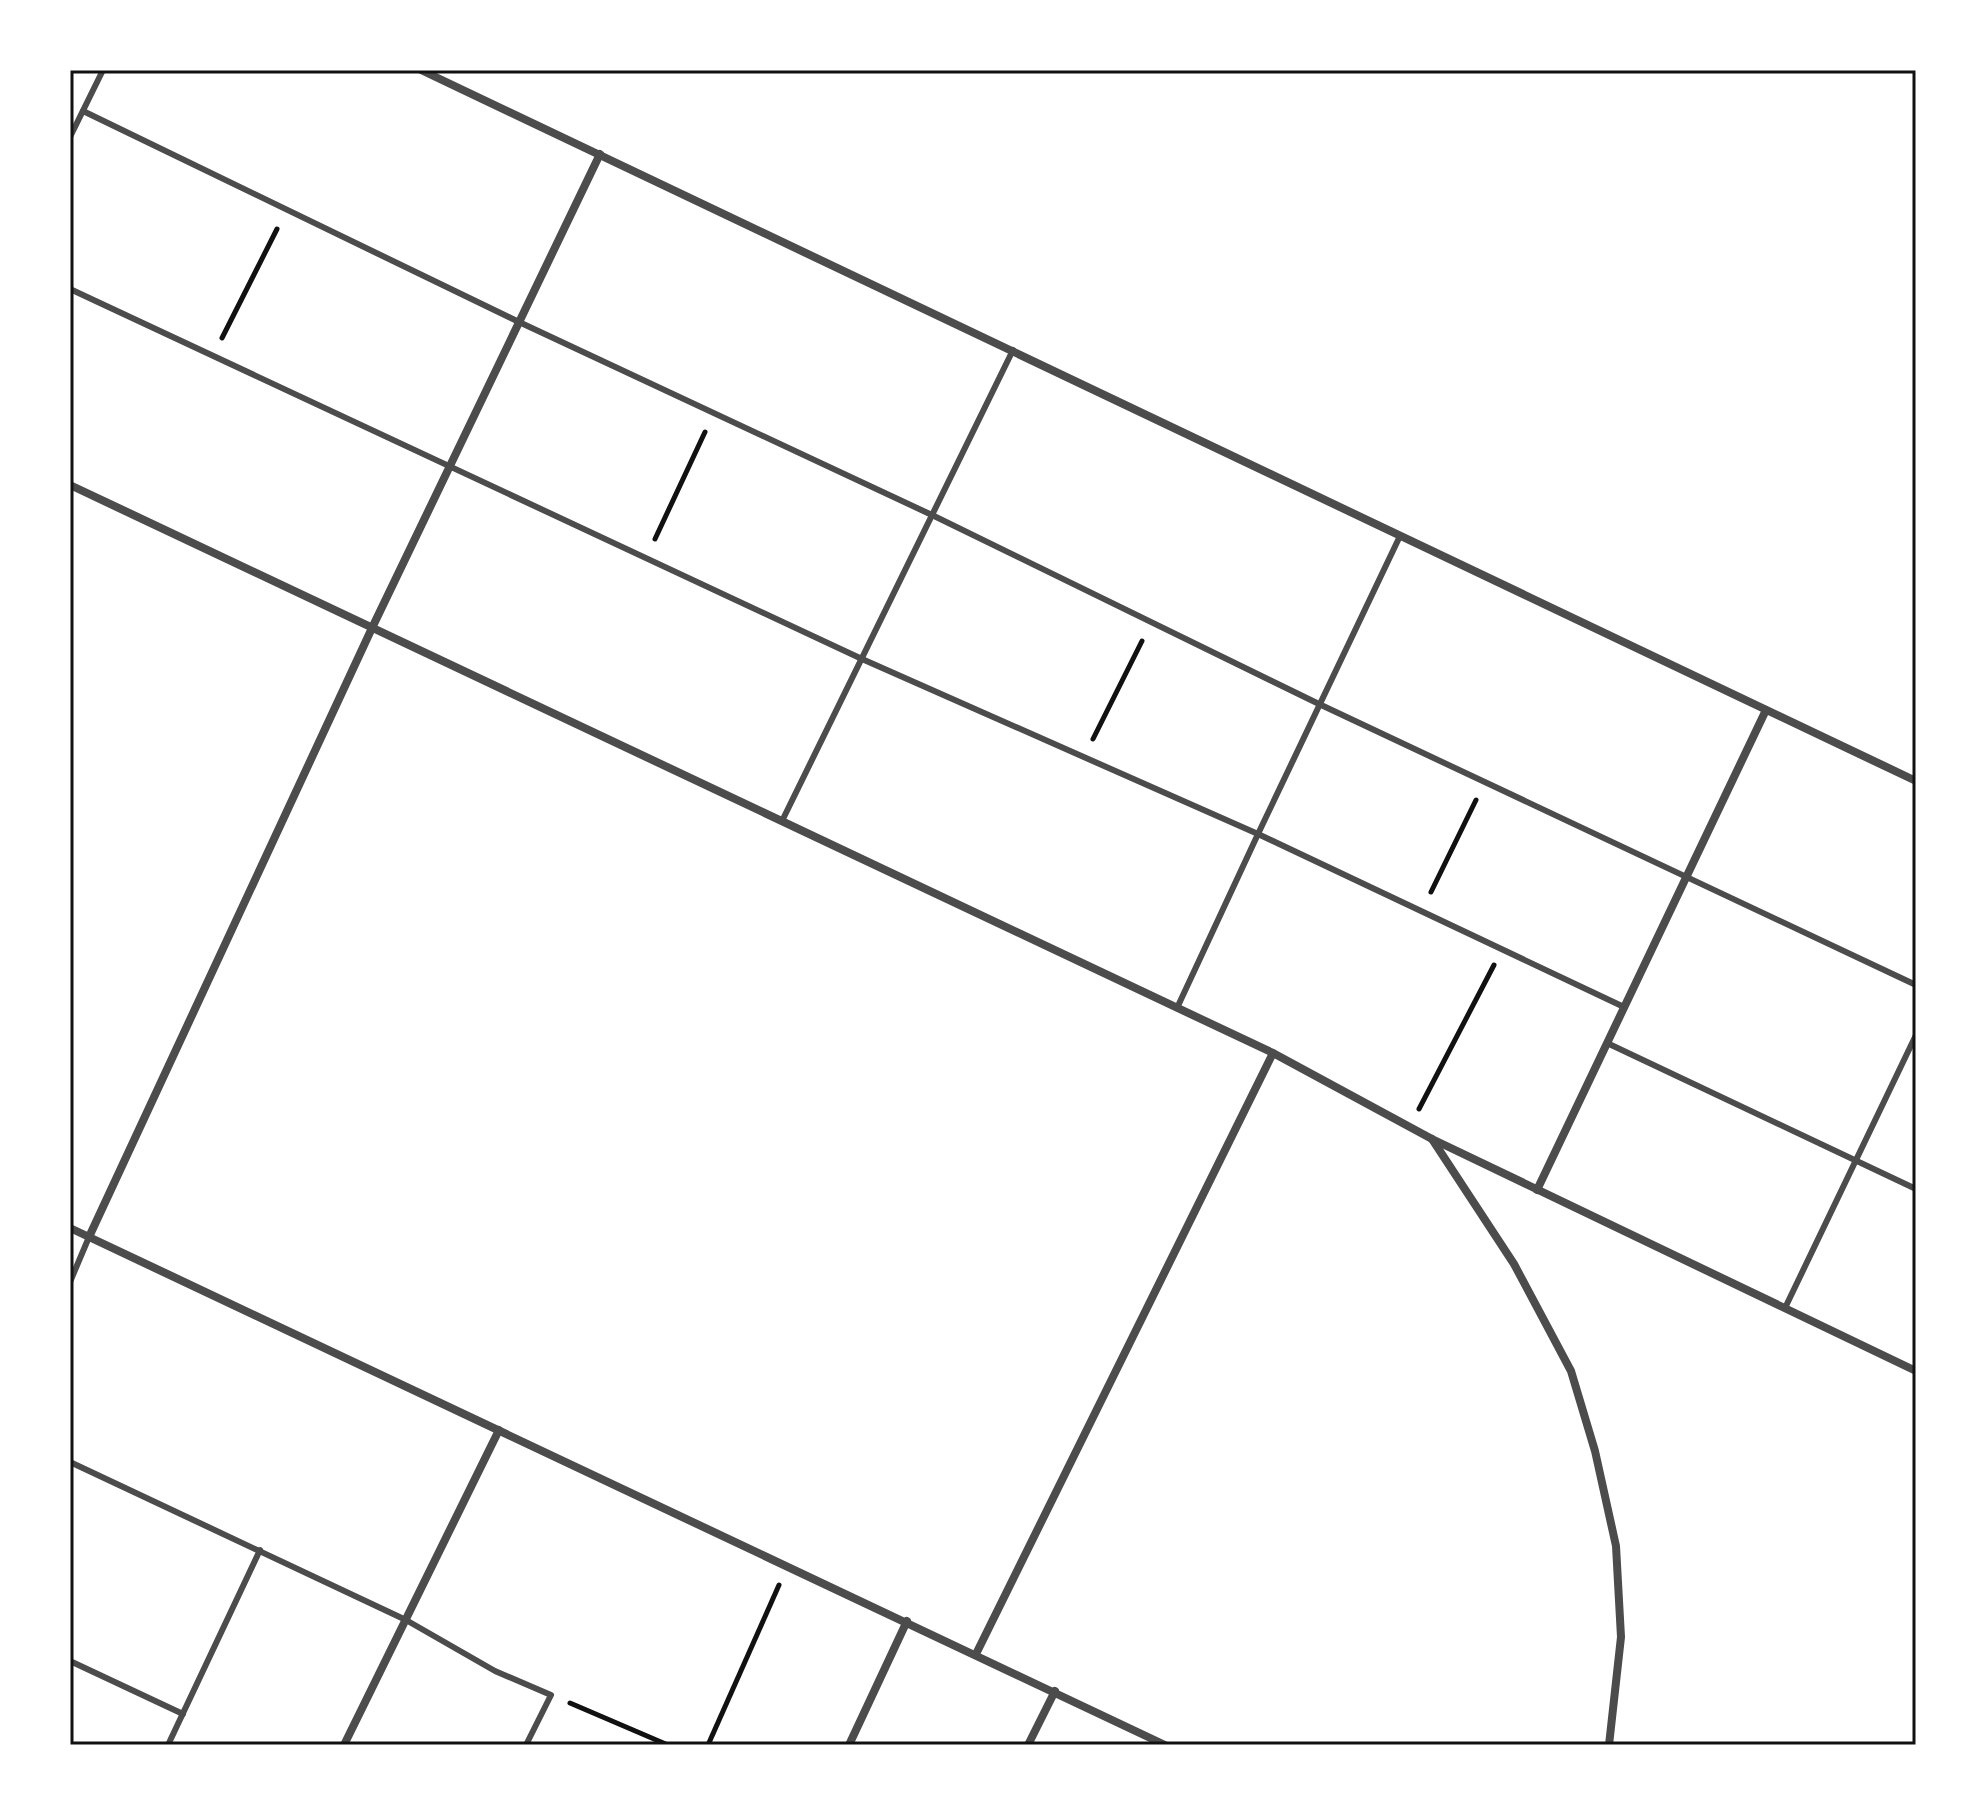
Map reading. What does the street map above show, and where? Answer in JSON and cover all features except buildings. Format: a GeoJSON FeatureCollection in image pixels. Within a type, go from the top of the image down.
{"type":"FeatureCollection","features":[{"type":"Feature","properties":{"kind":"street"},"geometry":{"type":"LineString","coordinates":[[421,70],[1916,781]]}},
{"type":"Feature","properties":{"kind":"street"},"geometry":{"type":"LineString","coordinates":[[89,1237],[372,628],[600,154]]}},
{"type":"Feature","properties":{"kind":"street"},"geometry":{"type":"LineString","coordinates":[[70,485],[1273,1053],[1432,1139],[1916,1371]]}},
{"type":"Feature","properties":{"kind":"street"},"geometry":{"type":"LineString","coordinates":[[1537,1190],[1766,710]]}},
{"type":"Feature","properties":{"kind":"street"},"geometry":{"type":"LineString","coordinates":[[976,1654],[1273,1053]]}},
{"type":"Feature","properties":{"kind":"street"},"geometry":{"type":"LineString","coordinates":[[1432,1139],[1514,1264],[1571,1371],[1595,1451],[1616,1546],[1621,1637],[1609,1745]]}},
{"type":"Feature","properties":{"kind":"street"},"geometry":{"type":"LineString","coordinates":[[70,1228],[1165,1745]]}},
{"type":"Feature","properties":{"kind":"street"},"geometry":{"type":"LineString","coordinates":[[344,1745],[499,1430]]}},
{"type":"Feature","properties":{"kind":"street"},"geometry":{"type":"LineString","coordinates":[[849,1745],[907,1621]]}},
{"type":"Feature","properties":{"kind":"street"},"geometry":{"type":"LineString","coordinates":[[1028,1745],[1055,1691]]}},
{"type":"Feature","properties":{"kind":"lane"},"geometry":{"type":"LineString","coordinates":[[70,137],[103,70]]}},
{"type":"Feature","properties":{"kind":"lane"},"geometry":{"type":"LineString","coordinates":[[83,111],[519,322],[932,515],[1319,704],[1916,985]]}},
{"type":"Feature","properties":{"kind":"lane"},"geometry":{"type":"LineString","coordinates":[[70,289],[862,659],[1258,834],[1624,1007]]}},
{"type":"Feature","properties":{"kind":"lane"},"geometry":{"type":"LineString","coordinates":[[782,821],[1013,350]]}},
{"type":"Feature","properties":{"kind":"lane"},"geometry":{"type":"LineString","coordinates":[[1177,1008],[1400,536]]}},
{"type":"Feature","properties":{"kind":"lane"},"geometry":{"type":"LineString","coordinates":[[1785,1308],[1916,1035]]}},
{"type":"Feature","properties":{"kind":"lane"},"geometry":{"type":"LineString","coordinates":[[1607,1043],[1916,1189]]}},
{"type":"Feature","properties":{"kind":"lane"},"geometry":{"type":"LineString","coordinates":[[70,1282],[89,1237]]}},
{"type":"Feature","properties":{"kind":"lane"},"geometry":{"type":"LineString","coordinates":[[70,1462],[406,1620],[495,1671],[551,1695],[526,1745]]}},
{"type":"Feature","properties":{"kind":"lane"},"geometry":{"type":"LineString","coordinates":[[168,1745],[260,1550]]}},
{"type":"Feature","properties":{"kind":"lane"},"geometry":{"type":"LineString","coordinates":[[70,1661],[183,1714]]}},
{"type":"Feature","properties":{"kind":"path"},"geometry":{"type":"LineString","coordinates":[[213,355],[286,210]]}},
{"type":"Feature","properties":{"kind":"path"},"geometry":{"type":"LineString","coordinates":[[646,558],[714,413]]}},
{"type":"Feature","properties":{"kind":"path"},"geometry":{"type":"LineString","coordinates":[[1084,757],[1151,622]]}},
{"type":"Feature","properties":{"kind":"path"},"geometry":{"type":"LineString","coordinates":[[1422,912],[1485,781]]}},
{"type":"Feature","properties":{"kind":"path"},"geometry":{"type":"LineString","coordinates":[[1410,1128],[1502,950]]}},
{"type":"Feature","properties":{"kind":"path"},"geometry":{"type":"LineString","coordinates":[[708,1745],[787,1567]]}},
{"type":"Feature","properties":{"kind":"path"},"geometry":{"type":"LineString","coordinates":[[551,1695],[668,1745]]}}]}
